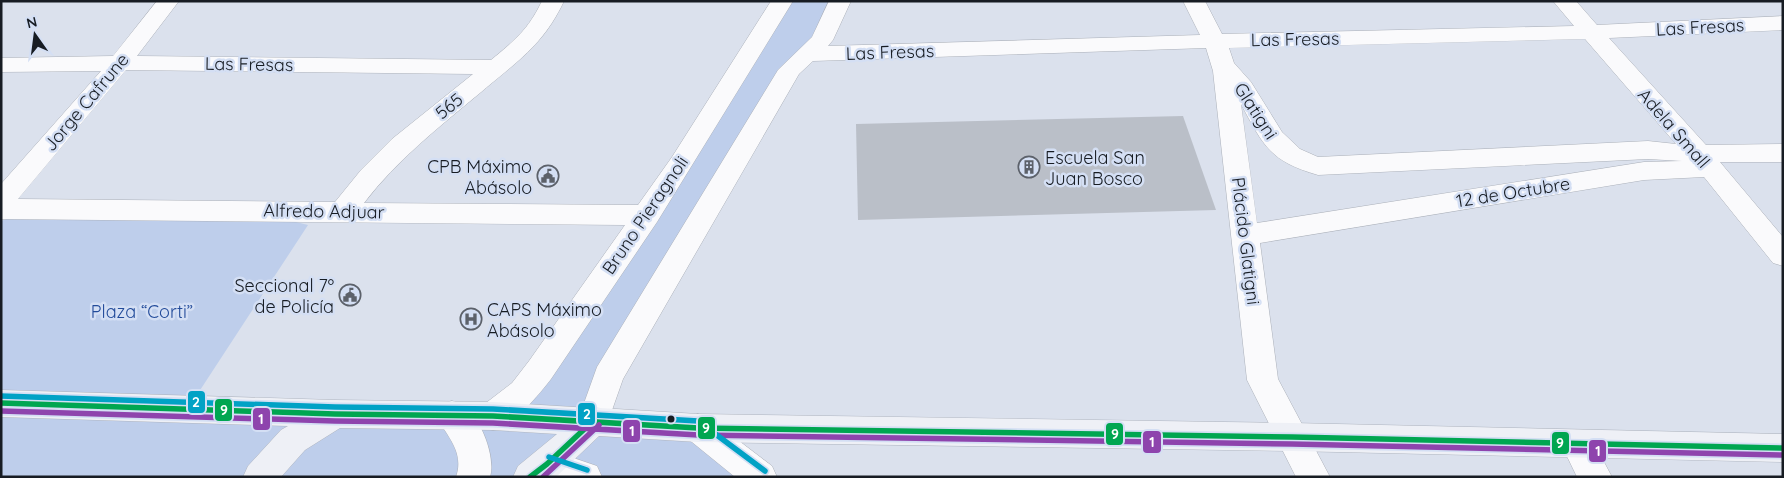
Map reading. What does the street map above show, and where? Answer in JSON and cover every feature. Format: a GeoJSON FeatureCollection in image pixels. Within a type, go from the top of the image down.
{"type":"FeatureCollection","features":[{"type":"Feature","properties":{"kind":"main road"},"geometry":{"type":"LineString","coordinates":[[1,404],[334,414],[493,416],[594,420],[698,428],[1292,437],[1783,448]]}},
{"type":"Feature","properties":{"kind":"main road"},"geometry":{"type":"LineString","coordinates":[[260,477],[293,440],[334,414]]}},
{"type":"Feature","properties":{"kind":"main road"},"geometry":{"type":"LineString","coordinates":[[539,471],[594,420]]}},
{"type":"Feature","properties":{"kind":"street","name":"Jorge Cafrune"},"geometry":{"type":"LineString","coordinates":[[1,202],[120,63],[168,1]]}},
{"type":"Feature","properties":{"kind":"street","name":"565"},"geometry":{"type":"LineString","coordinates":[[342,212],[370,176],[401,145],[529,40],[544,22],[553,1]]}},
{"type":"Feature","properties":{"kind":"street","name":"Bruno Pieragnoli"},"geometry":{"type":"LineString","coordinates":[[493,416],[522,392],[540,370],[647,215],[782,1]]}},
{"type":"Feature","properties":{"kind":"street"},"geometry":{"type":"LineString","coordinates":[[594,420],[608,376],[790,70],[822,40],[840,1]]}},
{"type":"Feature","properties":{"kind":"street","name":"Plácido Glatigni"},"geometry":{"type":"LineString","coordinates":[[1194,1],[1219,52],[1263,380],[1313,477]]}},
{"type":"Feature","properties":{"kind":"street","name":"Adela Small"},"geometry":{"type":"LineString","coordinates":[[1564,1],[1705,162],[1783,256]]}},
{"type":"Feature","properties":{"kind":"street","name":"Las Fresas"},"geometry":{"type":"LineString","coordinates":[[808,54],[1219,52],[1783,23]]}},
{"type":"Feature","properties":{"kind":"street","name":"Glatigni"},"geometry":{"type":"LineString","coordinates":[[1219,52],[1244,90],[1272,139],[1290,156]]}},
{"type":"Feature","properties":{"kind":"street","name":"Las Fresas"},"geometry":{"type":"LineString","coordinates":[[1,65],[120,63],[497,68]]}},
{"type":"Feature","properties":{"kind":"street","name":"12 de Octubre"},"geometry":{"type":"LineString","coordinates":[[1290,156],[1305,163],[1318,166],[1648,150],[1705,162],[1783,170]]}},
{"type":"Feature","properties":{"kind":"street","name":"12 de Octubre"},"geometry":{"type":"LineString","coordinates":[[1244,235],[1644,171],[1783,153]]}},
{"type":"Feature","properties":{"kind":"street","name":"Alfredo Adjuar"},"geometry":{"type":"LineString","coordinates":[[1,209],[647,215]]}},
{"type":"Feature","properties":{"kind":"street"},"geometry":{"type":"LineString","coordinates":[[452,415],[470,438],[476,468],[473,477]]}},
{"type":"Feature","properties":{"kind":"street"},"geometry":{"type":"LineString","coordinates":[[698,428],[760,477]]}},
{"type":"Feature","properties":{"kind":"street"},"geometry":{"type":"LineString","coordinates":[[1577,444],[1596,477]]}},
{"type":"Feature","properties":{"kind":"street"},"geometry":{"type":"LineString","coordinates":[[539,471],[585,477]]}},
{"type":"Feature","properties":{"kind":"green space"},"geometry":{"type":"Polygon","coordinates":[[[782,1],[840,1],[790,70],[594,420],[698,428],[760,477],[1,477],[1,403],[493,416],[782,1]]]}},
{"type":"Feature","properties":{"kind":"green space","name":"Plaza “Corti”"},"geometry":{"type":"Polygon","coordinates":[[[16,216],[296,222],[308,225],[191,404],[1,398],[1,221],[16,216]]]}},
{"type":"Feature","properties":{"kind":"building","name":"Escuela San Juan Bosco"},"geometry":{"type":"Polygon","coordinates":[[[1183,116],[1216,210],[858,220],[856,124],[1183,116]]]}},
{"type":"Feature","properties":{"kind":"transit line","name":"2"},"geometry":{"type":"LineString","coordinates":[[1,396],[335,407],[493,409],[698,421],[765,471]]}},
{"type":"Feature","properties":{"kind":"transit line","name":"9"},"geometry":{"type":"LineString","coordinates":[[1,403],[335,414],[493,416],[698,428],[1292,437],[1783,448]]}},
{"type":"Feature","properties":{"kind":"transit line","name":"1"},"geometry":{"type":"LineString","coordinates":[[1,411],[335,421],[493,423],[698,435],[1292,444],[1783,455]]}},
{"type":"Feature","properties":{"kind":"transit line","name":"9"},"geometry":{"type":"LineString","coordinates":[[530,477],[547,464],[594,420]]}},
{"type":"Feature","properties":{"kind":"transit line","name":"1"},"geometry":{"type":"LineString","coordinates":[[543,477],[599,425]]}},
{"type":"Feature","properties":{"kind":"transit line","name":"2"},"geometry":{"type":"LineString","coordinates":[[549,457],[587,470]]}},
{"type":"Feature","properties":{"kind":"place","name":"Escuela San Juan Bosco"},"geometry":{"type":"Point","coordinates":[1029,167]}},
{"type":"Feature","properties":{"kind":"place","name":"CPB Máximo Abásolo"},"geometry":{"type":"Point","coordinates":[548,176]}},
{"type":"Feature","properties":{"kind":"place","name":"Seccional 7º de Policía"},"geometry":{"type":"Point","coordinates":[350,295]}},
{"type":"Feature","properties":{"kind":"place","name":"CAPS Máximo Abásolo"},"geometry":{"type":"Point","coordinates":[471,319]}}]}
